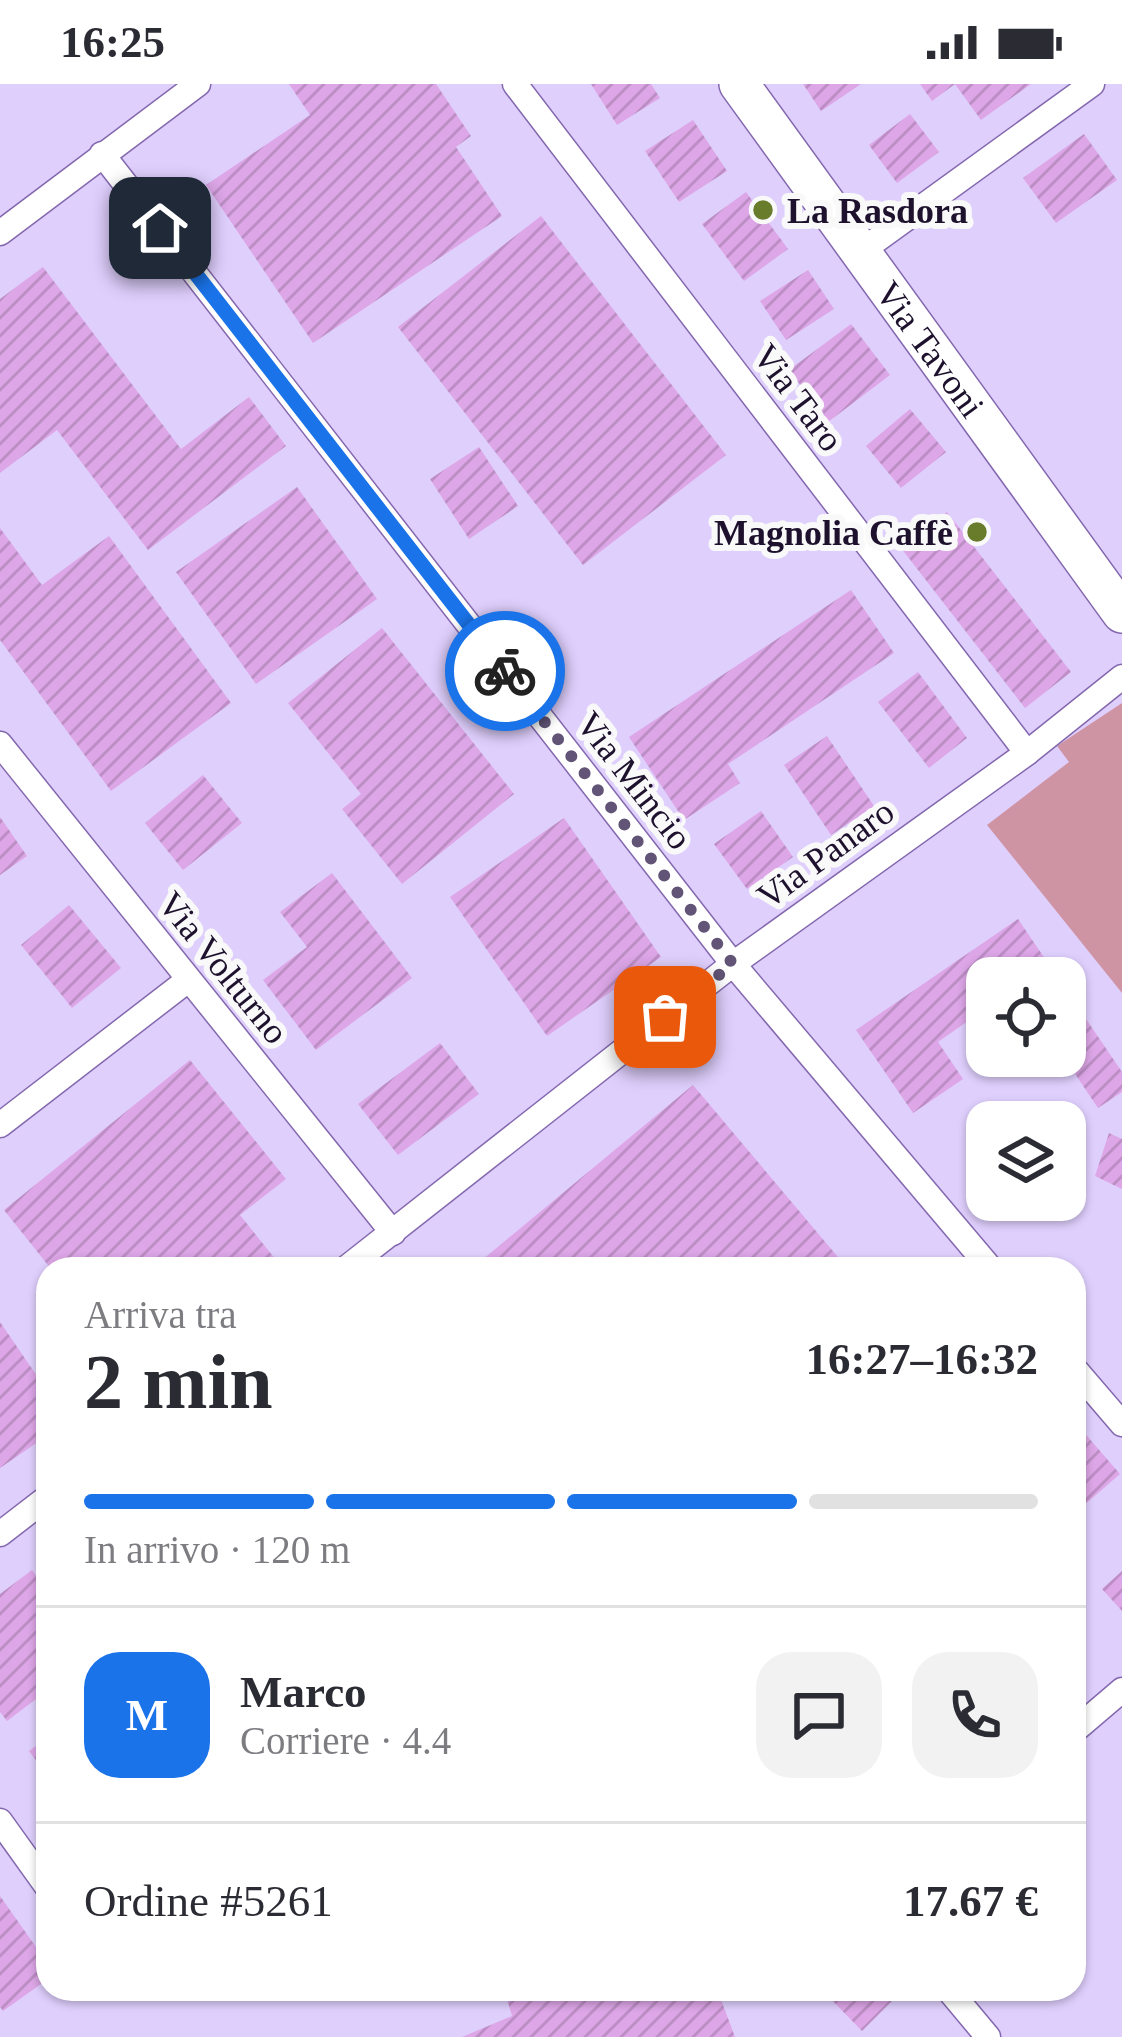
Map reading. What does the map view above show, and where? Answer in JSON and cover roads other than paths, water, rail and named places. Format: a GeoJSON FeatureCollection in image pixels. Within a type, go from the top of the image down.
{"type":"FeatureCollection","features":[{"type":"Feature","properties":{"kind":"main road","name":"Via Tavoni"},"geometry":{"type":"LineString","coordinates":[[739,84],[1122,613]]}},
{"type":"Feature","properties":{"kind":"street"},"geometry":{"type":"LineString","coordinates":[[0,233],[198,84]]}},
{"type":"Feature","properties":{"kind":"street","name":"Via Taro"},"geometry":{"type":"LineString","coordinates":[[514,84],[1027,753]]}},
{"type":"Feature","properties":{"kind":"street"},"geometry":{"type":"LineString","coordinates":[[860,252],[1092,84]]}},
{"type":"Feature","properties":{"kind":"street","name":"Via Mincio"},"geometry":{"type":"LineString","coordinates":[[102,154],[733,964],[981,1257]]}},
{"type":"Feature","properties":{"kind":"street","name":"Via Panaro"},"geometry":{"type":"LineString","coordinates":[[361,1257],[733,964],[1027,753],[1122,677]]}},
{"type":"Feature","properties":{"kind":"street","name":"Via Volturno"},"geometry":{"type":"LineString","coordinates":[[0,744],[392,1233]]}},
{"type":"Feature","properties":{"kind":"street"},"geometry":{"type":"LineString","coordinates":[[0,1125],[188,980]]}},
{"type":"Feature","properties":{"kind":"street"},"geometry":{"type":"LineString","coordinates":[[1086,1381],[1122,1424]]}},
{"type":"Feature","properties":{"kind":"street"},"geometry":{"type":"LineString","coordinates":[[0,1534],[36,1506]]}},
{"type":"Feature","properties":{"kind":"street"},"geometry":{"type":"LineString","coordinates":[[1086,1721],[1122,1690]]}},
{"type":"Feature","properties":{"kind":"street"},"geometry":{"type":"LineString","coordinates":[[0,1821],[36,1871]]}},
{"type":"Feature","properties":{"kind":"street"},"geometry":{"type":"LineString","coordinates":[[958,2001],[988,2037]]}},
{"type":"Feature","properties":{"kind":"place","name":"La Rasdora"},"geometry":{"type":"Point","coordinates":[763,210]}},
{"type":"Feature","properties":{"kind":"place","name":"Magnolia Caffè"},"geometry":{"type":"Point","coordinates":[977,532]}}]}
